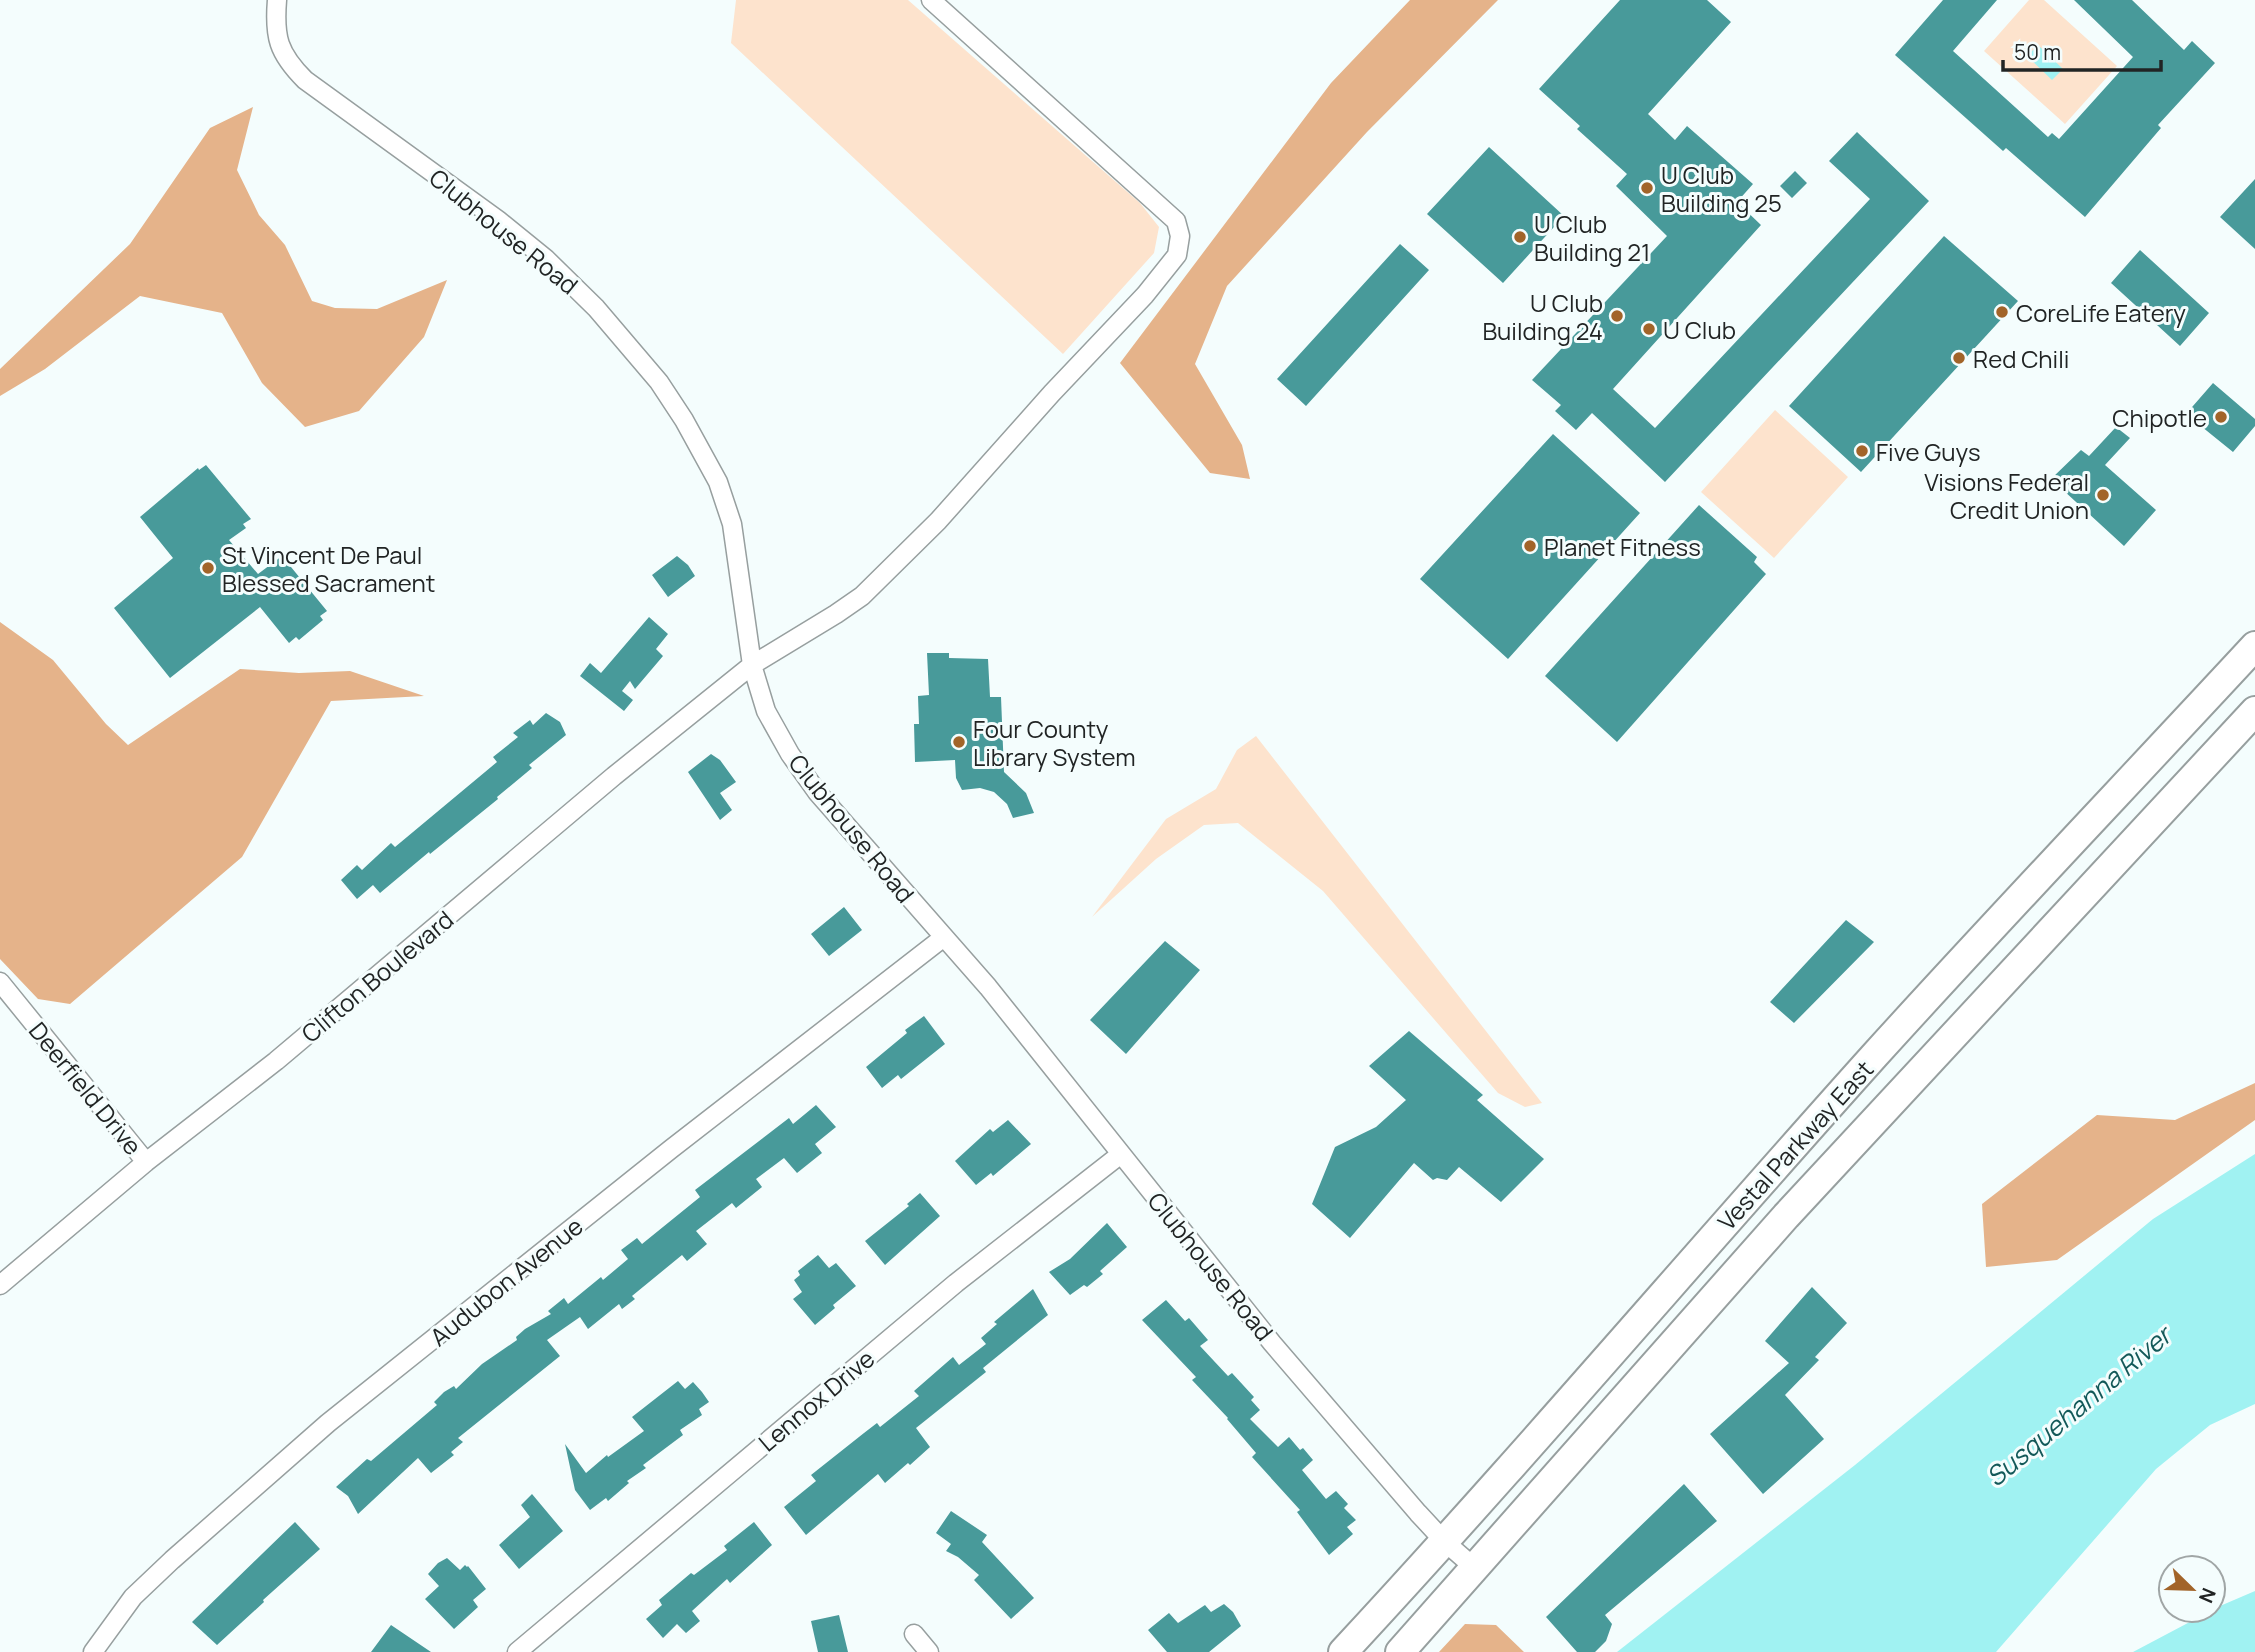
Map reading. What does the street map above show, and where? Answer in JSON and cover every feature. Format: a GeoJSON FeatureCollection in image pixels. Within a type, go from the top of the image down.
{"type":"FeatureCollection","features":[{"type":"Feature","properties":{"kind":"main road","name":"Vestal Parkway East"},"geometry":{"type":"LineString","coordinates":[[1343,1652],[1445,1542],[1876,1054],[2255,646]]}},
{"type":"Feature","properties":{"kind":"main road","name":"Vestal Parkway East"},"geometry":{"type":"LineString","coordinates":[[1400,1652],[1786,1216],[2255,711]]}},
{"type":"Feature","properties":{"kind":"street","name":"Clubhouse Road"},"geometry":{"type":"LineString","coordinates":[[276,0],[278,44],[288,63],[305,80],[498,220],[546,259],[596,308],[659,383],[684,420],[718,482],[732,524],[752,665],[766,711],[790,754],[817,792],[1048,1061],[1272,1343],[1445,1542],[1476,1569]]}},
{"type":"Feature","properties":{"kind":"street","name":"Clifton Boulevard"},"geometry":{"type":"LineString","coordinates":[[0,1285],[146,1162],[276,1061],[614,776],[752,665],[862,596],[900,560],[1145,295],[1177,255],[1180,236],[1176,221],[931,0]]}},
{"type":"Feature","properties":{"kind":"street","name":"Audubon Avenue"},"geometry":{"type":"LineString","coordinates":[[93,1652],[133,1597],[328,1423],[671,1149],[944,937]]}},
{"type":"Feature","properties":{"kind":"street","name":"Deerfield Drive"},"geometry":{"type":"LineString","coordinates":[[0,982],[146,1162]]}},
{"type":"Feature","properties":{"kind":"street","name":"Lennox Drive"},"geometry":{"type":"LineString","coordinates":[[517,1652],[956,1283],[1121,1154]]}},
{"type":"Feature","properties":{"kind":"street"},"geometry":{"type":"LineString","coordinates":[[914,1634],[929,1652]]}},
{"type":"Feature","properties":{"kind":"shaded area"},"geometry":{"type":"Polygon","coordinates":[[[736,0],[908,0],[1140,203],[1159,227],[1154,253],[1063,354],[731,43],[736,0]]]}},
{"type":"Feature","properties":{"kind":"shaded area"},"geometry":{"type":"Polygon","coordinates":[[[1410,0],[1498,0],[1367,132],[1227,286],[1195,364],[1242,445],[1250,479],[1210,473],[1120,363],[1331,83],[1410,0]]]}},
{"type":"Feature","properties":{"kind":"shaded area"},"geometry":{"type":"Polygon","coordinates":[[[2029,0],[2044,0],[2117,66],[2065,124],[1984,51],[2029,0]]]}},
{"type":"Feature","properties":{"kind":"shaded area"},"geometry":{"type":"Polygon","coordinates":[[[253,107],[237,170],[259,215],[285,245],[312,301],[335,308],[377,309],[447,280],[424,337],[359,411],[305,427],[262,383],[222,313],[140,296],[45,369],[0,396],[0,369],[130,244],[210,128],[253,107]]]}},
{"type":"Feature","properties":{"kind":"shaded area"},"geometry":{"type":"Polygon","coordinates":[[[1775,410],[1848,477],[1774,558],[1701,492],[1775,410]]]}},
{"type":"Feature","properties":{"kind":"shaded area"},"geometry":{"type":"Polygon","coordinates":[[[0,622],[53,660],[106,724],[128,745],[240,669],[299,673],[350,671],[424,696],[331,701],[242,857],[70,1004],[38,999],[0,959],[0,622]]]}},
{"type":"Feature","properties":{"kind":"shaded area"},"geometry":{"type":"Polygon","coordinates":[[[1256,736],[1542,1103],[1525,1107],[1498,1093],[1323,891],[1238,823],[1204,825],[1156,859],[1092,917],[1166,819],[1216,789],[1237,750],[1256,736]]]}},
{"type":"Feature","properties":{"kind":"shaded area"},"geometry":{"type":"Polygon","coordinates":[[[2255,1083],[2255,1120],[2057,1260],[1986,1267],[1982,1204],[2097,1115],[2175,1120],[2255,1083]]]}},
{"type":"Feature","properties":{"kind":"shaded area"},"geometry":{"type":"Polygon","coordinates":[[[1465,1624],[1496,1625],[1524,1652],[1439,1652],[1465,1624]]]}},
{"type":"Feature","properties":{"kind":"water"},"geometry":{"type":"Polygon","coordinates":[[[2038,45],[2063,69],[2052,80],[2027,56],[2038,45]]]}},
{"type":"Feature","properties":{"kind":"water","name":"Susquehanna River"},"geometry":{"type":"Polygon","coordinates":[[[2255,1154],[2255,1404],[2210,1425],[2156,1469],[1996,1652],[1617,1652],[1855,1465],[2153,1219],[2255,1154]]]}},
{"type":"Feature","properties":{"kind":"water"},"geometry":{"type":"Polygon","coordinates":[[[2255,1591],[2255,1652],[2133,1652],[2186,1624],[2227,1624],[2227,1603],[2255,1591]]]}},
{"type":"Feature","properties":{"kind":"building"},"geometry":{"type":"Polygon","coordinates":[[[1620,0],[1707,0],[1731,22],[1648,114],[1675,140],[1687,126],[1753,184],[1737,202],[1761,225],[1613,389],[1655,428],[1870,199],[1829,161],[1857,132],[1929,201],[1665,482],[1592,413],[1576,430],[1555,411],[1561,405],[1532,380],[1667,236],[1616,186],[1627,174],[1577,129],[1580,126],[1539,89],[1620,0]]]}},
{"type":"Feature","properties":{"kind":"building"},"geometry":{"type":"Polygon","coordinates":[[[1943,0],[1997,0],[1953,51],[2048,137],[2052,133],[2059,139],[2133,57],[2074,0],[2132,0],[2184,50],[2192,41],[2215,63],[2158,125],[2161,128],[2085,217],[2006,148],[2003,151],[1895,55],[1943,0]]]}},
{"type":"Feature","properties":{"kind":"building"},"geometry":{"type":"Polygon","coordinates":[[[1489,147],[1564,216],[1503,283],[1427,214],[1489,147]]]}},
{"type":"Feature","properties":{"kind":"building"},"geometry":{"type":"Polygon","coordinates":[[[1795,171],[1807,183],[1792,198],[1780,186],[1795,171]]]}},
{"type":"Feature","properties":{"kind":"building"},"geometry":{"type":"Polygon","coordinates":[[[2255,179],[2255,249],[2220,217],[2255,179]]]}},
{"type":"Feature","properties":{"kind":"building"},"geometry":{"type":"Polygon","coordinates":[[[1944,236],[2018,301],[1861,472],[1789,406],[1944,236]]]}},
{"type":"Feature","properties":{"kind":"building"},"geometry":{"type":"Polygon","coordinates":[[[1400,244],[1429,270],[1306,406],[1277,379],[1400,244]]]}},
{"type":"Feature","properties":{"kind":"building"},"geometry":{"type":"Polygon","coordinates":[[[2140,250],[2209,313],[2180,346],[2111,283],[2140,250]]]}},
{"type":"Feature","properties":{"kind":"building","name":"Chipotle"},"geometry":{"type":"Polygon","coordinates":[[[2213,383],[2255,419],[2255,426],[2233,452],[2186,414],[2213,383]]]}},
{"type":"Feature","properties":{"kind":"building","name":"Visions Federal Credit Union"},"geometry":{"type":"Polygon","coordinates":[[[2116,427],[2130,438],[2105,465],[2156,510],[2124,546],[2051,479],[2081,450],[2089,456],[2116,427]]]}},
{"type":"Feature","properties":{"kind":"building","name":"Planet Fitness"},"geometry":{"type":"Polygon","coordinates":[[[1553,434],[1640,513],[1508,659],[1420,579],[1553,434]]]}},
{"type":"Feature","properties":{"kind":"building","name":"St Vincent De Paul Blessed Sacrament"},"geometry":{"type":"Polygon","coordinates":[[[206,465],[251,519],[243,524],[246,528],[229,540],[258,574],[282,556],[327,611],[320,616],[323,620],[299,640],[296,637],[289,643],[260,607],[170,678],[114,608],[173,558],[140,517],[198,468],[199,470],[206,465]]]}},
{"type":"Feature","properties":{"kind":"building"},"geometry":{"type":"Polygon","coordinates":[[[1699,505],[1757,557],[1754,562],[1766,574],[1617,742],[1545,676],[1699,505]]]}},
{"type":"Feature","properties":{"kind":"building"},"geometry":{"type":"Polygon","coordinates":[[[677,556],[688,565],[695,576],[668,597],[652,575],[677,556]]]}},
{"type":"Feature","properties":{"kind":"building"},"geometry":{"type":"Polygon","coordinates":[[[649,617],[668,634],[656,649],[663,656],[635,689],[630,681],[622,691],[633,700],[624,711],[580,676],[590,663],[601,673],[649,617]]]}},
{"type":"Feature","properties":{"kind":"building","name":"Four County Library System"},"geometry":{"type":"Polygon","coordinates":[[[927,653],[949,653],[949,658],[988,659],[990,697],[1001,697],[1004,772],[1026,793],[1034,813],[1013,818],[1007,804],[994,792],[980,788],[962,790],[956,778],[955,760],[915,762],[914,724],[919,724],[918,696],[929,695],[927,653]]]}},
{"type":"Feature","properties":{"kind":"building"},"geometry":{"type":"Polygon","coordinates":[[[546,713],[560,722],[566,735],[529,765],[532,768],[497,797],[498,799],[430,854],[429,852],[380,893],[373,885],[357,899],[341,880],[357,865],[362,870],[391,843],[395,847],[497,762],[493,757],[518,737],[513,733],[530,720],[533,725],[546,713]]]}},
{"type":"Feature","properties":{"kind":"building"},"geometry":{"type":"Polygon","coordinates":[[[711,754],[720,760],[736,782],[720,793],[732,810],[720,820],[688,772],[711,754]]]}},
{"type":"Feature","properties":{"kind":"building"},"geometry":{"type":"Polygon","coordinates":[[[844,907],[862,930],[829,956],[811,934],[844,907]]]}},
{"type":"Feature","properties":{"kind":"building"},"geometry":{"type":"Polygon","coordinates":[[[1846,920],[1874,942],[1794,1023],[1770,1002],[1846,920]]]}},
{"type":"Feature","properties":{"kind":"building"},"geometry":{"type":"Polygon","coordinates":[[[1165,941],[1200,970],[1126,1054],[1090,1020],[1165,941]]]}},
{"type":"Feature","properties":{"kind":"building"},"geometry":{"type":"Polygon","coordinates":[[[924,1016],[945,1044],[901,1079],[898,1075],[882,1088],[866,1067],[924,1016]]]}},
{"type":"Feature","properties":{"kind":"building"},"geometry":{"type":"Polygon","coordinates":[[[1409,1031],[1483,1095],[1477,1100],[1544,1159],[1501,1202],[1459,1167],[1447,1180],[1433,1180],[1414,1163],[1350,1238],[1312,1204],[1335,1147],[1376,1127],[1406,1100],[1369,1066],[1409,1031]]]}},
{"type":"Feature","properties":{"kind":"building"},"geometry":{"type":"Polygon","coordinates":[[[816,1105],[836,1127],[815,1144],[822,1153],[797,1173],[784,1158],[756,1179],[762,1187],[736,1208],[732,1203],[696,1231],[707,1244],[687,1261],[682,1255],[632,1296],[635,1299],[622,1309],[619,1304],[588,1329],[580,1317],[547,1340],[560,1356],[458,1438],[463,1442],[451,1452],[454,1455],[431,1473],[418,1458],[358,1514],[348,1496],[336,1487],[367,1459],[371,1461],[437,1405],[434,1402],[444,1392],[454,1386],[456,1389],[482,1364],[517,1340],[516,1337],[525,1329],[551,1314],[548,1311],[564,1298],[568,1304],[601,1277],[603,1280],[628,1259],[621,1250],[637,1238],[642,1244],[700,1197],[695,1190],[789,1118],[793,1124],[816,1105]]]}},
{"type":"Feature","properties":{"kind":"building"},"geometry":{"type":"Polygon","coordinates":[[[1008,1120],[1031,1144],[993,1176],[991,1173],[976,1185],[955,1161],[990,1129],[993,1132],[1008,1120]]]}},
{"type":"Feature","properties":{"kind":"building"},"geometry":{"type":"Polygon","coordinates":[[[920,1193],[940,1216],[885,1265],[865,1241],[909,1206],[907,1204],[920,1193]]]}},
{"type":"Feature","properties":{"kind":"building"},"geometry":{"type":"Polygon","coordinates":[[[1107,1223],[1127,1247],[1100,1271],[1103,1274],[1087,1287],[1084,1285],[1070,1295],[1049,1272],[1070,1259],[1107,1223]]]}},
{"type":"Feature","properties":{"kind":"building"},"geometry":{"type":"Polygon","coordinates":[[[818,1255],[829,1268],[836,1263],[856,1286],[815,1325],[793,1299],[802,1292],[794,1280],[800,1275],[798,1271],[818,1255]]]}},
{"type":"Feature","properties":{"kind":"building"},"geometry":{"type":"Polygon","coordinates":[[[1812,1287],[1847,1323],[1815,1357],[1819,1360],[1785,1395],[1824,1439],[1763,1494],[1710,1434],[1789,1363],[1765,1341],[1812,1287]]]}},
{"type":"Feature","properties":{"kind":"building"},"geometry":{"type":"Polygon","coordinates":[[[1033,1289],[1048,1315],[983,1368],[986,1372],[916,1428],[930,1447],[885,1483],[878,1474],[806,1535],[784,1507],[816,1481],[811,1475],[877,1423],[880,1427],[919,1396],[914,1391],[953,1357],[959,1365],[986,1344],[981,1338],[997,1324],[994,1322],[1033,1289]]]}},
{"type":"Feature","properties":{"kind":"building"},"geometry":{"type":"Polygon","coordinates":[[[1166,1300],[1185,1321],[1189,1318],[1208,1340],[1200,1346],[1228,1376],[1232,1373],[1254,1397],[1251,1400],[1260,1410],[1250,1419],[1278,1447],[1289,1437],[1300,1450],[1303,1448],[1313,1460],[1302,1470],[1326,1499],[1336,1491],[1348,1504],[1344,1508],[1356,1520],[1347,1527],[1353,1534],[1329,1555],[1297,1512],[1300,1510],[1252,1457],[1256,1453],[1192,1380],[1196,1377],[1142,1320],[1166,1300]]]}},
{"type":"Feature","properties":{"kind":"building"},"geometry":{"type":"Polygon","coordinates":[[[678,1381],[685,1389],[693,1382],[702,1392],[709,1402],[699,1409],[702,1415],[680,1430],[683,1435],[643,1465],[646,1468],[627,1481],[629,1483],[608,1501],[606,1498],[590,1510],[575,1490],[565,1444],[586,1473],[607,1455],[608,1457],[644,1431],[632,1417],[678,1381]]]}},
{"type":"Feature","properties":{"kind":"building"},"geometry":{"type":"Polygon","coordinates":[[[1684,1484],[1717,1521],[1605,1615],[1612,1624],[1606,1641],[1595,1652],[1577,1652],[1546,1617],[1684,1484]]]}},
{"type":"Feature","properties":{"kind":"building"},"geometry":{"type":"Polygon","coordinates":[[[532,1494],[563,1531],[519,1569],[499,1545],[530,1517],[521,1505],[532,1494]]]}},
{"type":"Feature","properties":{"kind":"building"},"geometry":{"type":"Polygon","coordinates":[[[951,1511],[987,1535],[982,1542],[1034,1598],[1011,1619],[974,1580],[979,1575],[958,1557],[946,1551],[951,1544],[936,1533],[951,1511]]]}},
{"type":"Feature","properties":{"kind":"building"},"geometry":{"type":"Polygon","coordinates":[[[295,1522],[320,1549],[217,1645],[192,1622],[295,1522]]]}},
{"type":"Feature","properties":{"kind":"building"},"geometry":{"type":"Polygon","coordinates":[[[754,1522],[772,1545],[730,1583],[727,1579],[692,1611],[700,1621],[686,1633],[677,1624],[663,1638],[646,1619],[662,1605],[659,1600],[691,1573],[694,1575],[727,1550],[724,1546],[754,1522]]]}},
{"type":"Feature","properties":{"kind":"building"},"geometry":{"type":"Polygon","coordinates":[[[447,1558],[460,1570],[465,1565],[468,1566],[486,1589],[473,1600],[478,1607],[454,1629],[425,1599],[439,1586],[428,1574],[447,1558]]]}},
{"type":"Feature","properties":{"kind":"building"},"geometry":{"type":"Polygon","coordinates":[[[1224,1604],[1233,1612],[1241,1626],[1209,1652],[1167,1652],[1148,1630],[1169,1613],[1178,1623],[1205,1605],[1211,1612],[1224,1604]]]}},
{"type":"Feature","properties":{"kind":"building"},"geometry":{"type":"Polygon","coordinates":[[[839,1615],[848,1652],[818,1652],[811,1621],[839,1615]]]}},
{"type":"Feature","properties":{"kind":"building"},"geometry":{"type":"Polygon","coordinates":[[[391,1625],[431,1652],[371,1652],[391,1625]]]}},
{"type":"Feature","properties":{"kind":"place","name":"U Club Building 25"},"geometry":{"type":"Point","coordinates":[1647,188]}},
{"type":"Feature","properties":{"kind":"place","name":"U Club Building 21"},"geometry":{"type":"Point","coordinates":[1520,237]}},
{"type":"Feature","properties":{"kind":"place","name":"CoreLife Eatery"},"geometry":{"type":"Point","coordinates":[2002,312]}},
{"type":"Feature","properties":{"kind":"place","name":"U Club Building 24"},"geometry":{"type":"Point","coordinates":[1617,316]}},
{"type":"Feature","properties":{"kind":"place","name":"U Club"},"geometry":{"type":"Point","coordinates":[1649,329]}},
{"type":"Feature","properties":{"kind":"place","name":"Red Chili"},"geometry":{"type":"Point","coordinates":[1959,358]}},
{"type":"Feature","properties":{"kind":"place","name":"Chipotle"},"geometry":{"type":"Point","coordinates":[2221,417]}},
{"type":"Feature","properties":{"kind":"place","name":"Five Guys"},"geometry":{"type":"Point","coordinates":[1862,451]}},
{"type":"Feature","properties":{"kind":"place","name":"Visions Federal Credit Union"},"geometry":{"type":"Point","coordinates":[2103,495]}},
{"type":"Feature","properties":{"kind":"place","name":"Planet Fitness"},"geometry":{"type":"Point","coordinates":[1530,546]}},
{"type":"Feature","properties":{"kind":"place","name":"St Vincent De Paul Blessed Sacrament"},"geometry":{"type":"Point","coordinates":[208,568]}},
{"type":"Feature","properties":{"kind":"place","name":"Four County Library System"},"geometry":{"type":"Point","coordinates":[959,742]}}]}
